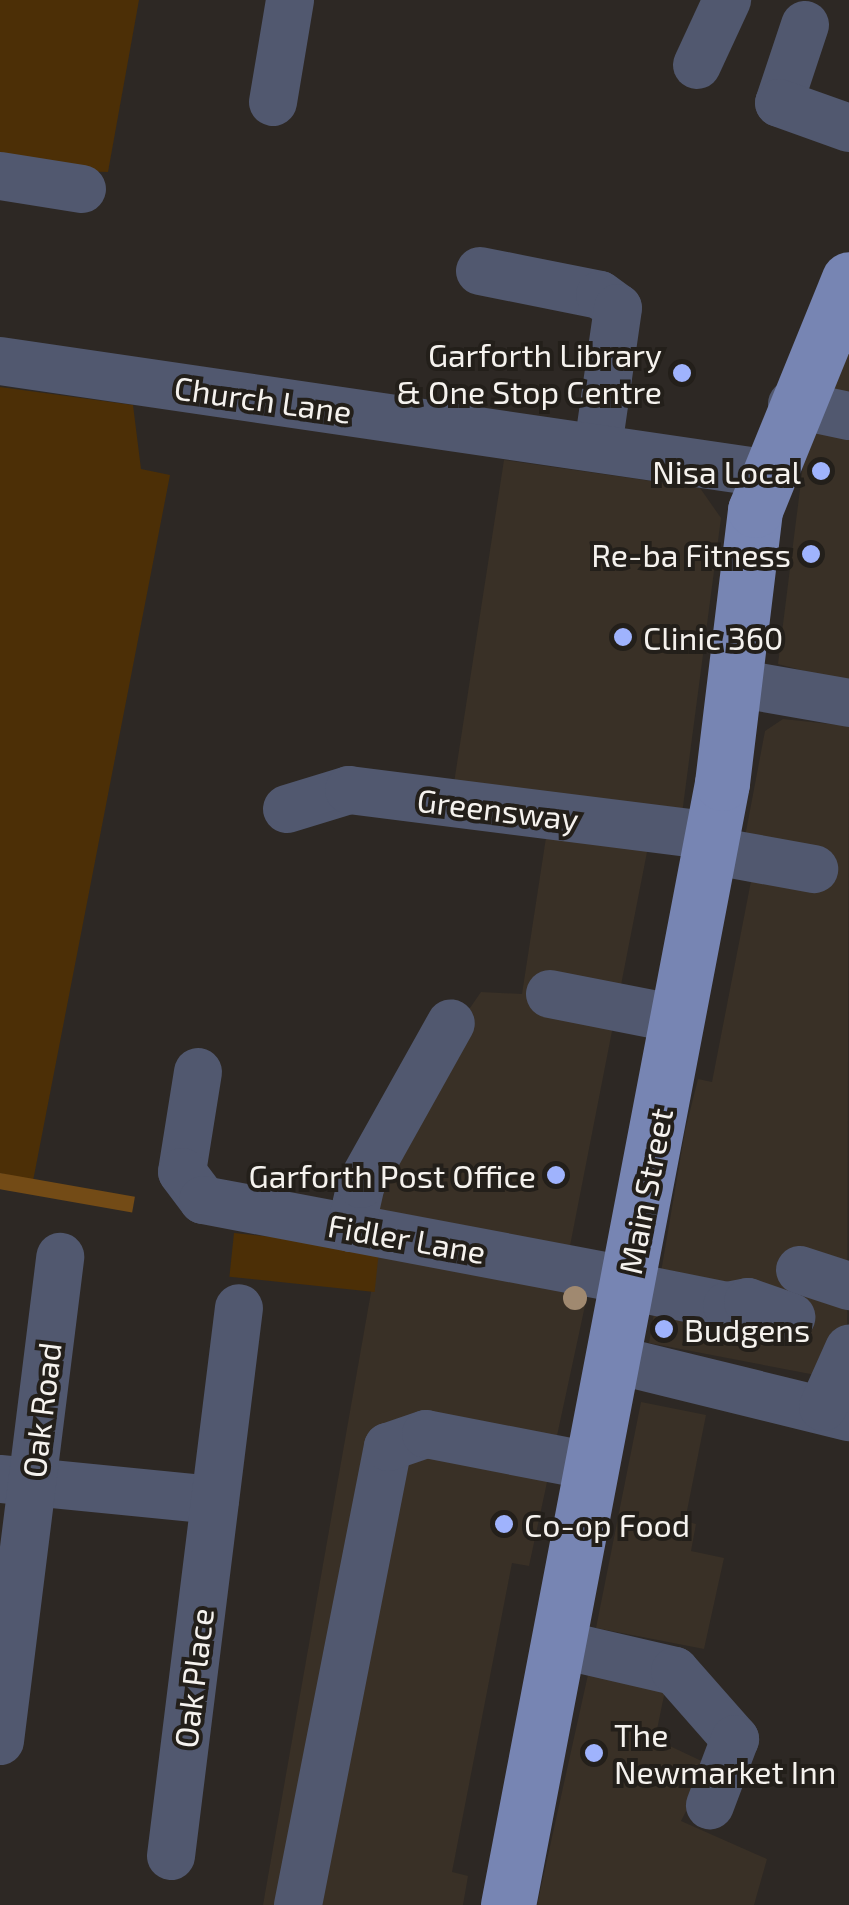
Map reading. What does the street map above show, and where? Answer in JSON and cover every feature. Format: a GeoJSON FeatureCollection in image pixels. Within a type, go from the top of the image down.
{"type":"FeatureCollection","features":[{"type":"Feature","properties":{"kind":"main road","name":"Main Street"},"geometry":{"type":"LineString","coordinates":[[508,1905],[711,843],[764,474],[849,278]]}},
{"type":"Feature","properties":{"kind":"street"},"geometry":{"type":"LineString","coordinates":[[273,102],[290,0]]}},
{"type":"Feature","properties":{"kind":"street"},"geometry":{"type":"LineString","coordinates":[[697,66],[727,0]]}},
{"type":"Feature","properties":{"kind":"street"},"geometry":{"type":"LineString","coordinates":[[805,26],[779,103],[849,128]]}},
{"type":"Feature","properties":{"kind":"street"},"geometry":{"type":"LineString","coordinates":[[0,176],[82,189]]}},
{"type":"Feature","properties":{"kind":"street"},"geometry":{"type":"LineString","coordinates":[[480,272],[600,295],[618,308],[598,447]]}},
{"type":"Feature","properties":{"kind":"street","name":"Church Lane"},"geometry":{"type":"LineString","coordinates":[[0,361],[764,474]]}},
{"type":"Feature","properties":{"kind":"street"},"geometry":{"type":"LineString","coordinates":[[792,404],[849,416]]}},
{"type":"Feature","properties":{"kind":"street"},"geometry":{"type":"LineString","coordinates":[[736,683],[849,703]]}},
{"type":"Feature","properties":{"kind":"street","name":"Greensway"},"geometry":{"type":"LineString","coordinates":[[287,809],[349,790],[711,843],[814,869]]}},
{"type":"Feature","properties":{"kind":"street"},"geometry":{"type":"LineString","coordinates":[[550,994],[677,1019]]}},
{"type":"Feature","properties":{"kind":"street"},"geometry":{"type":"LineString","coordinates":[[352,1228],[361,1184],[451,1023]]}},
{"type":"Feature","properties":{"kind":"street","name":"Fidler Lane"},"geometry":{"type":"LineString","coordinates":[[198,1072],[182,1164],[188,1190],[728,1306],[748,1302],[790,1317]]}},
{"type":"Feature","properties":{"kind":"street","name":"Oak Road"},"geometry":{"type":"LineString","coordinates":[[0,1741],[16,1479],[60,1257]]}},
{"type":"Feature","properties":{"kind":"street"},"geometry":{"type":"LineString","coordinates":[[800,1270],[849,1286]]}},
{"type":"Feature","properties":{"kind":"street","name":"Oak Place"},"geometry":{"type":"LineString","coordinates":[[171,1856],[238,1308]]}},
{"type":"Feature","properties":{"kind":"street"},"geometry":{"type":"LineString","coordinates":[[612,1359],[836,1412],[849,1350]]}},
{"type":"Feature","properties":{"kind":"street"},"geometry":{"type":"LineString","coordinates":[[298,1905],[388,1446],[426,1434],[591,1466]]}},
{"type":"Feature","properties":{"kind":"street"},"geometry":{"type":"LineString","coordinates":[[16,1479],[215,1500]]}},
{"type":"Feature","properties":{"kind":"street"},"geometry":{"type":"LineString","coordinates":[[558,1644],[675,1671],[736,1739],[710,1805]]}},
{"type":"Feature","properties":{"kind":"shaded area"},"geometry":{"type":"Polygon","coordinates":[[[0,0],[139,0],[108,172],[0,169],[0,0]]]}},
{"type":"Feature","properties":{"kind":"shaded area"},"geometry":{"type":"Polygon","coordinates":[[[849,350],[849,683],[778,664],[808,426],[849,350]]]}},
{"type":"Feature","properties":{"kind":"shaded area"},"geometry":{"type":"Polygon","coordinates":[[[0,387],[133,405],[141,469],[170,475],[33,1181],[0,1173],[0,387]]]}},
{"type":"Feature","properties":{"kind":"shaded area"},"geometry":{"type":"Polygon","coordinates":[[[504,460],[700,488],[721,518],[682,814],[454,783],[504,460]]]}},
{"type":"Feature","properties":{"kind":"shaded area"},"geometry":{"type":"Polygon","coordinates":[[[783,719],[849,726],[847,1381],[649,1343],[685,1131],[698,1079],[712,1082],[758,845],[744,842],[765,731],[783,719]]]}},
{"type":"Feature","properties":{"kind":"shaded area"},"geometry":{"type":"Polygon","coordinates":[[[547,831],[648,847],[569,1251],[331,1209],[481,992],[522,994],[547,831]]]}},
{"type":"Feature","properties":{"kind":"shaded area"},"geometry":{"type":"Polygon","coordinates":[[[0,1173],[135,1197],[132,1213],[0,1189],[0,1173]]]}},
{"type":"Feature","properties":{"kind":"shaded area"},"geometry":{"type":"Polygon","coordinates":[[[234,1233],[379,1248],[375,1292],[229,1277],[234,1233]]]}},
{"type":"Feature","properties":{"kind":"shaded area"},"geometry":{"type":"Polygon","coordinates":[[[379,1247],[579,1287],[586,1301],[529,1566],[512,1563],[452,1872],[468,1876],[463,1905],[263,1905],[379,1247]]]}},
{"type":"Feature","properties":{"kind":"shaded area"},"geometry":{"type":"Polygon","coordinates":[[[641,1402],[706,1415],[685,1521],[696,1524],[691,1551],[724,1558],[704,1649],[596,1628],[641,1402]]]}},
{"type":"Feature","properties":{"kind":"shaded area"},"geometry":{"type":"Polygon","coordinates":[[[589,1670],[666,1686],[655,1739],[710,1765],[681,1821],[767,1859],[754,1905],[537,1905],[589,1670]]]}},
{"type":"Feature","properties":{"kind":"place","name":"Garforth Library & One Stop Centre"},"geometry":{"type":"Point","coordinates":[682,373]}},
{"type":"Feature","properties":{"kind":"place","name":"Nisa Local"},"geometry":{"type":"Point","coordinates":[821,471]}},
{"type":"Feature","properties":{"kind":"place","name":"Re-ba Fitness"},"geometry":{"type":"Point","coordinates":[811,554]}},
{"type":"Feature","properties":{"kind":"place","name":"Clinic 360"},"geometry":{"type":"Point","coordinates":[623,637]}},
{"type":"Feature","properties":{"kind":"place","name":"Garforth Post Office"},"geometry":{"type":"Point","coordinates":[556,1175]}},
{"type":"Feature","properties":{"kind":"place","name":"Budgens"},"geometry":{"type":"Point","coordinates":[664,1329]}},
{"type":"Feature","properties":{"kind":"place","name":"Co-op Food"},"geometry":{"type":"Point","coordinates":[504,1524]}},
{"type":"Feature","properties":{"kind":"place","name":"The Newmarket Inn"},"geometry":{"type":"Point","coordinates":[594,1753]}}]}
